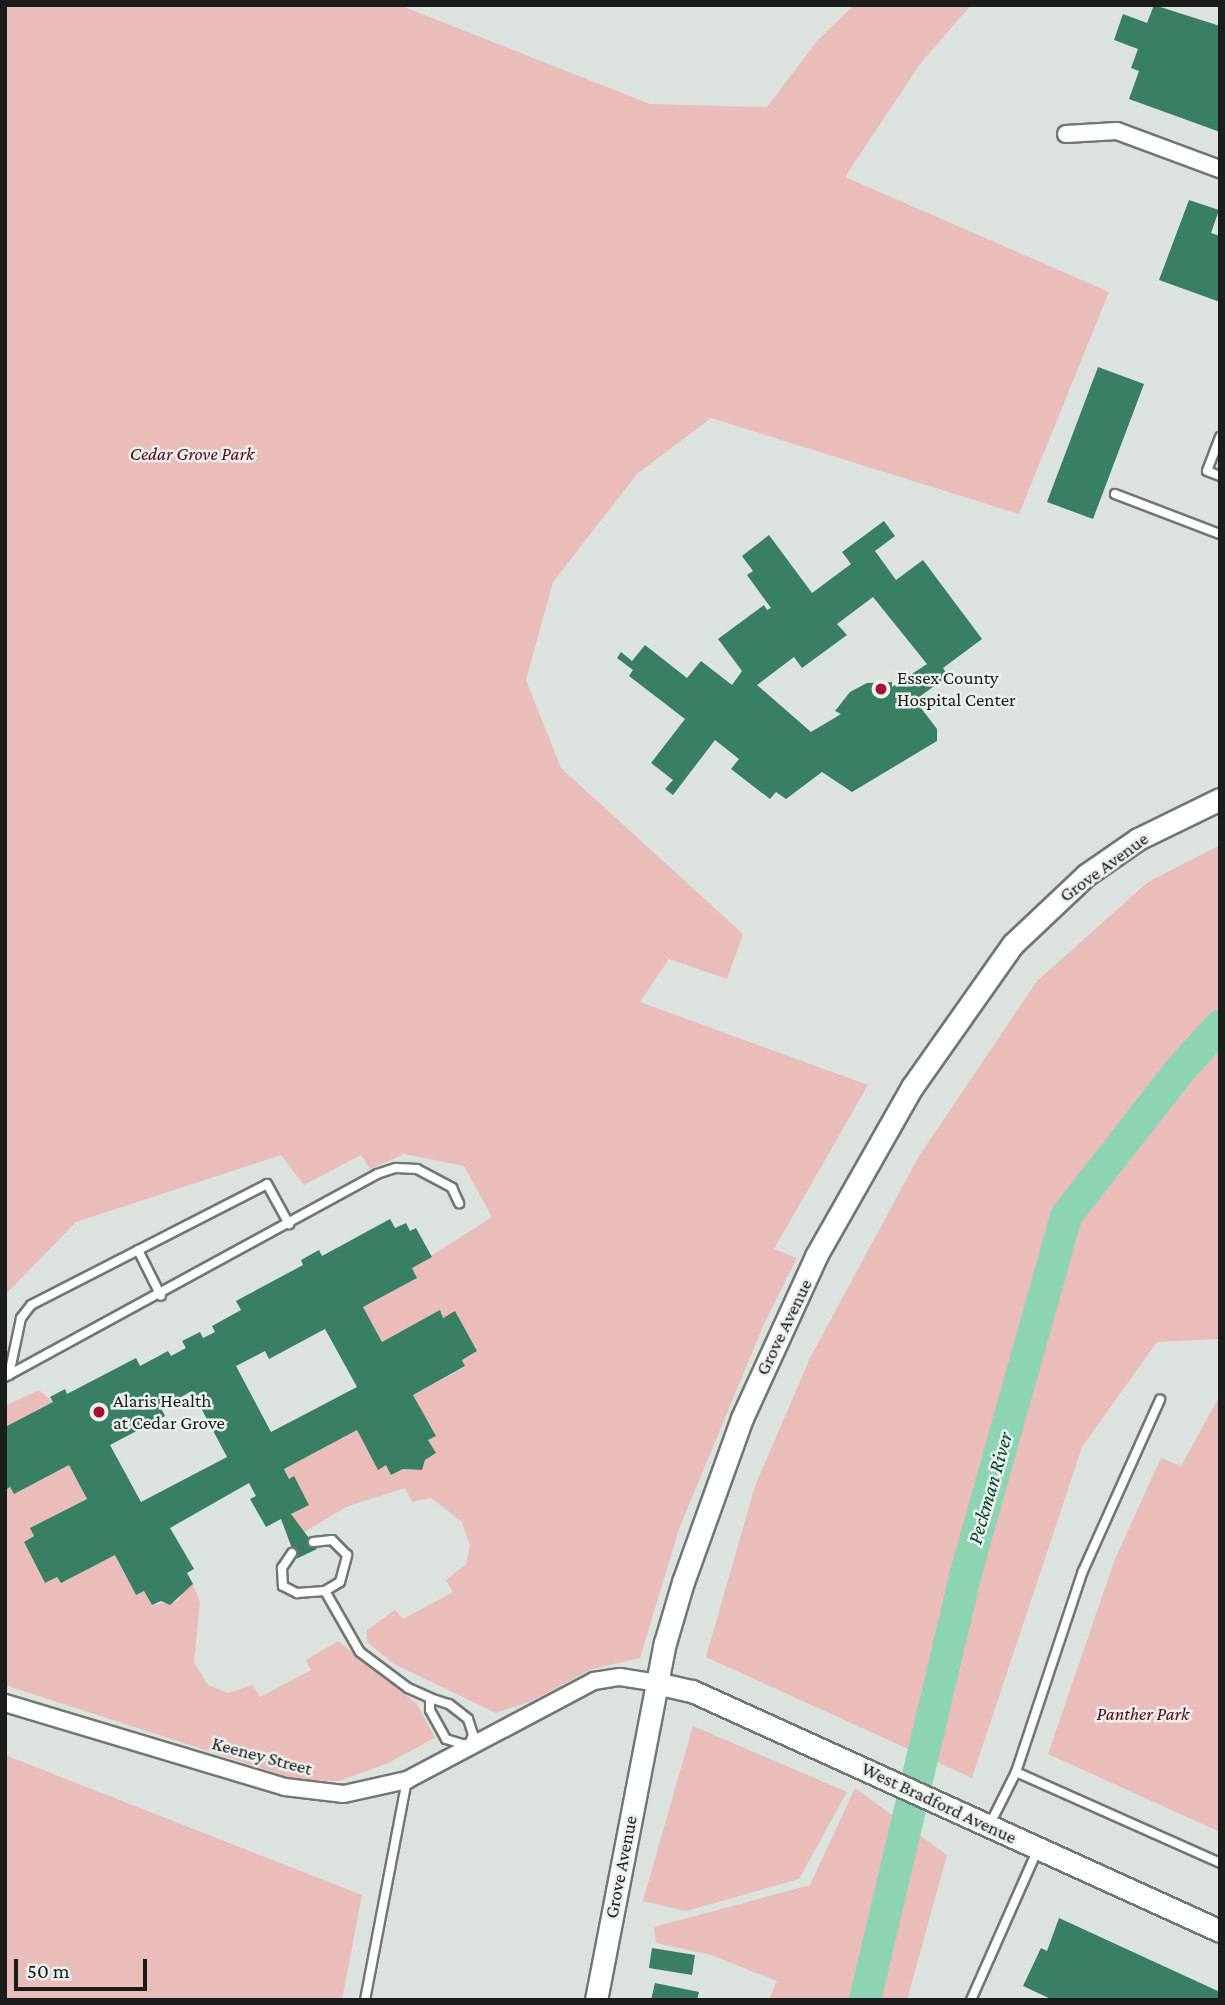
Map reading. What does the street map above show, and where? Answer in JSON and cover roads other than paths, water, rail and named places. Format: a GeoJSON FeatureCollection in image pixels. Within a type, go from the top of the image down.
{"type":"FeatureCollection","features":[{"type":"Feature","properties":{"kind":"street"},"geometry":{"type":"LineString","coordinates":[[1066,134],[1117,131],[1220,169]]}},
{"type":"Feature","properties":{"kind":"street","name":"Grove Avenue"},"geometry":{"type":"LineString","coordinates":[[596,2000],[656,1683],[686,1570],[742,1418],[816,1256],[912,1087],[977,990],[1036,919],[1086,875],[1138,839],[1220,799]]}},
{"type":"Feature","properties":{"kind":"street","name":"Keeney Street"},"geometry":{"type":"LineString","coordinates":[[5,1703],[304,1791],[365,1792],[407,1780],[594,1681],[620,1677],[656,1683]]}},
{"type":"Feature","properties":{"kind":"street","name":"West Bradford Avenue"},"geometry":{"type":"LineString","coordinates":[[656,1683],[692,1691],[1220,1931]]}},
{"type":"Feature","properties":{"kind":"lane"},"geometry":{"type":"LineString","coordinates":[[1220,436],[1207,471],[1220,476]]}},
{"type":"Feature","properties":{"kind":"lane"},"geometry":{"type":"LineString","coordinates":[[1115,494],[1220,534]]}},
{"type":"Feature","properties":{"kind":"lane"},"geometry":{"type":"LineString","coordinates":[[7,1376],[396,1168],[417,1169],[452,1188],[459,1203]]}},
{"type":"Feature","properties":{"kind":"lane"},"geometry":{"type":"LineString","coordinates":[[7,1376],[20,1318],[31,1304],[267,1184],[289,1224]]}},
{"type":"Feature","properties":{"kind":"lane"},"geometry":{"type":"LineString","coordinates":[[138,1250],[161,1296]]}},
{"type":"Feature","properties":{"kind":"lane"},"geometry":{"type":"LineString","coordinates":[[989,1826],[1016,1772],[1083,1571],[1160,1400]]}},
{"type":"Feature","properties":{"kind":"lane"},"geometry":{"type":"LineString","coordinates":[[292,1553],[282,1568],[283,1586],[297,1594],[325,1591],[340,1582],[347,1555],[332,1540],[313,1542]]}},
{"type":"Feature","properties":{"kind":"lane"},"geometry":{"type":"LineString","coordinates":[[325,1591],[360,1652],[408,1688],[449,1704],[468,1719],[473,1734],[469,1745],[446,1739],[430,1710],[430,1698]]}},
{"type":"Feature","properties":{"kind":"lane"},"geometry":{"type":"LineString","coordinates":[[1016,1772],[1220,1863]]}},
{"type":"Feature","properties":{"kind":"lane"},"geometry":{"type":"LineString","coordinates":[[365,2000],[407,1780]]}},
{"type":"Feature","properties":{"kind":"lane"},"geometry":{"type":"LineString","coordinates":[[971,2000],[1039,1849]]}},
{"type":"Feature","properties":{"kind":"waterway","name":"Peckman River"},"geometry":{"type":"LineString","coordinates":[[865,2000],[967,1569],[1066,1216],[1181,1069],[1220,1026]]}},
{"type":"Feature","properties":{"kind":"place","name":"Essex County Hospital Center"},"geometry":{"type":"Point","coordinates":[881,689]}},
{"type":"Feature","properties":{"kind":"place","name":"Alaris Health at Cedar Grove"},"geometry":{"type":"Point","coordinates":[99,1412]}},
{"type":"Feature","properties":{"kind":"park label","name":"Cedar Grove Park"},"geometry":{"type":"Point","coordinates":[192,454]}},
{"type":"Feature","properties":{"kind":"park label","name":"Panther Park"},"geometry":{"type":"Point","coordinates":[1143,1714]}}]}
